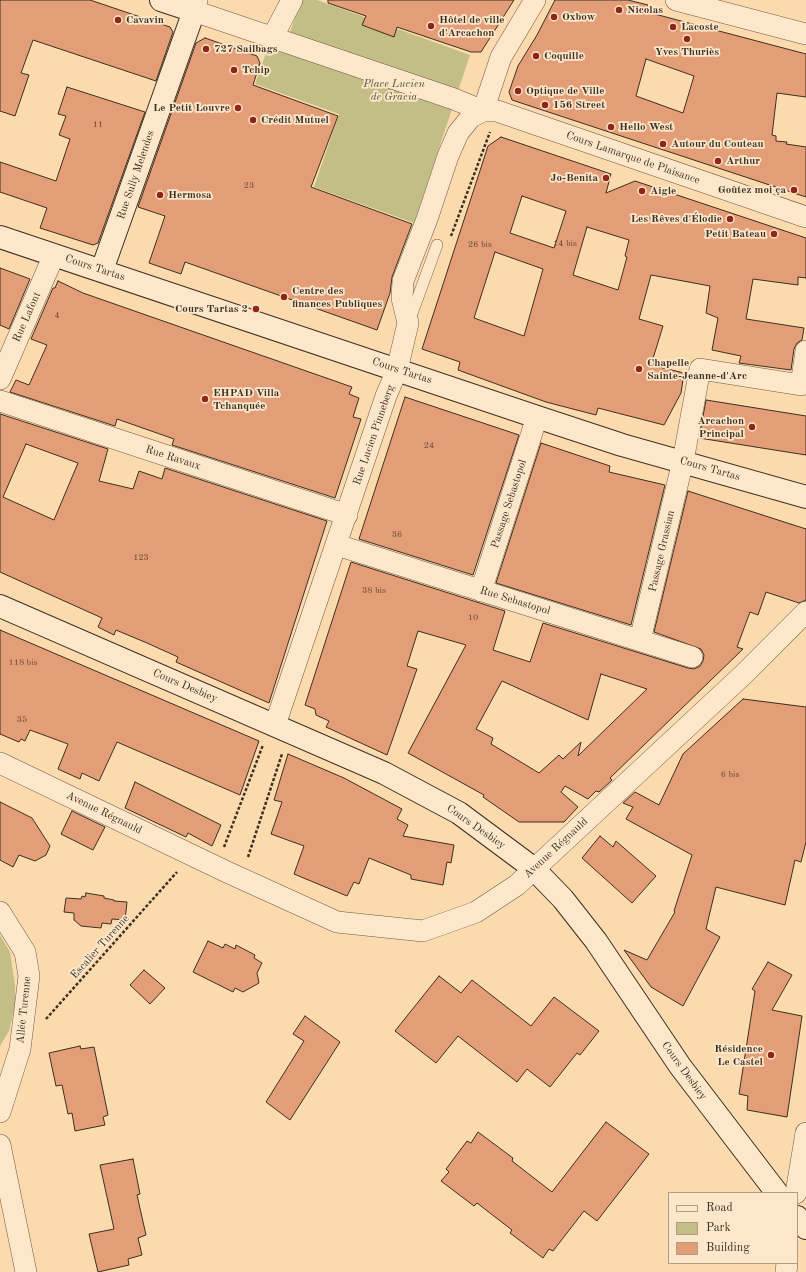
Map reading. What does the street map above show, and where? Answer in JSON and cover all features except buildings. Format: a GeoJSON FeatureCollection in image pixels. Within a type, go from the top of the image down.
{"type":"FeatureCollection","features":[{"type":"Feature","properties":{"kind":"street"},"geometry":{"type":"LineString","coordinates":[[161,0],[196,6],[272,38],[454,99],[483,111],[501,56],[535,0]]}},
{"type":"Feature","properties":{"kind":"street"},"geometry":{"type":"LineString","coordinates":[[272,38],[292,0]]}},
{"type":"Feature","properties":{"kind":"street"},"geometry":{"type":"LineString","coordinates":[[676,0],[806,34]]}},
{"type":"Feature","properties":{"kind":"street","name":"Rue Sully Melendes"},"geometry":{"type":"LineString","coordinates":[[102,270],[196,6]]}},
{"type":"Feature","properties":{"kind":"street","name":"Cours Lamarque de Plaisance"},"geometry":{"type":"LineString","coordinates":[[483,111],[497,111],[806,217]]}},
{"type":"Feature","properties":{"kind":"street","name":"Rue Lucien Pinneberg"},"geometry":{"type":"LineString","coordinates":[[275,725],[386,396],[397,370],[408,323],[402,298],[403,281],[428,218],[448,156],[458,133],[471,117],[483,111]]}},
{"type":"Feature","properties":{"kind":"street","name":"Cours Tartas"},"geometry":{"type":"LineString","coordinates":[[0,237],[622,445],[806,497]]}},
{"type":"Feature","properties":{"kind":"street","name":"Rue Lafont"},"geometry":{"type":"LineString","coordinates":[[0,379],[5,355],[54,255]]}},
{"type":"Feature","properties":{"kind":"street","name":"Passage Grassian"},"geometry":{"type":"LineString","coordinates":[[640,640],[683,461],[700,369],[801,385],[806,351]]}},
{"type":"Feature","properties":{"kind":"street","name":"Rue Ravaux"},"geometry":{"type":"LineString","coordinates":[[0,401],[347,515]]}},
{"type":"Feature","properties":{"kind":"street","name":"Passage Sebastopol"},"geometry":{"type":"LineString","coordinates":[[481,591],[537,417]]}},
{"type":"Feature","properties":{"kind":"street","name":"Rue Sebastopol"},"geometry":{"type":"LineString","coordinates":[[337,544],[692,657]]}},
{"type":"Feature","properties":{"kind":"street","name":"Cours Desbiey"},"geometry":{"type":"LineString","coordinates":[[0,606],[384,773],[459,813],[534,868],[563,899],[596,941],[680,1066],[776,1192]]}},
{"type":"Feature","properties":{"kind":"street","name":"Avenue Régnauld"},"geometry":{"type":"LineString","coordinates":[[0,763],[247,872],[337,922],[423,931],[476,912],[517,885],[744,674],[806,612]]}},
{"type":"Feature","properties":{"kind":"street","name":"Allée Turenne"},"geometry":{"type":"LineString","coordinates":[[0,912],[25,952],[29,976],[20,1050],[0,1112]]}},
{"type":"Feature","properties":{"kind":"street"},"geometry":{"type":"LineString","coordinates":[[796,1192],[806,1133]]}},
{"type":"Feature","properties":{"kind":"street"},"geometry":{"type":"LineString","coordinates":[[0,1145],[26,1272]]}},
{"type":"Feature","properties":{"kind":"street"},"geometry":{"type":"LineString","coordinates":[[798,1218],[806,1228]]}},
{"type":"Feature","properties":{"kind":"lane"},"geometry":{"type":"LineString","coordinates":[[408,323],[437,245]]}},
{"type":"Feature","properties":{"kind":"path"},"geometry":{"type":"LineString","coordinates":[[208,856],[263,745]]}},
{"type":"Feature","properties":{"kind":"path"},"geometry":{"type":"LineString","coordinates":[[247,872],[282,752]]}},
{"type":"Feature","properties":{"kind":"path","name":"Escalier Turenne"},"geometry":{"type":"LineString","coordinates":[[46,1020],[208,856]]}},
{"type":"Feature","properties":{"kind":"green space","name":"Place Lucien de Gracia"},"geometry":{"type":"Polygon","coordinates":[[[301,0],[317,0],[470,55],[414,223],[314,187],[339,114],[255,84],[270,42],[285,47],[301,0]]]}},
{"type":"Feature","properties":{"kind":"green space"},"geometry":{"type":"Polygon","coordinates":[[[0,935],[10,952],[15,986],[15,1006],[9,1031],[0,1046],[0,935]]]}},
{"type":"Feature","properties":{"kind":"place","name":"Nicolas"},"geometry":{"type":"Point","coordinates":[619,10]}},
{"type":"Feature","properties":{"kind":"place","name":"Oxbow"},"geometry":{"type":"Point","coordinates":[554,17]}},
{"type":"Feature","properties":{"kind":"place","name":"Cavavin"},"geometry":{"type":"Point","coordinates":[118,20]}},
{"type":"Feature","properties":{"kind":"place","name":"Hôtel de ville d'Arcachon"},"geometry":{"type":"Point","coordinates":[431,26]}},
{"type":"Feature","properties":{"kind":"place","name":"Lacoste"},"geometry":{"type":"Point","coordinates":[673,27]}},
{"type":"Feature","properties":{"kind":"place","name":"Yves Thuriès"},"geometry":{"type":"Point","coordinates":[687,39]}},
{"type":"Feature","properties":{"kind":"place","name":"727 Sailbags"},"geometry":{"type":"Point","coordinates":[206,49]}},
{"type":"Feature","properties":{"kind":"place","name":"Coquille"},"geometry":{"type":"Point","coordinates":[536,56]}},
{"type":"Feature","properties":{"kind":"place","name":"Tchip"},"geometry":{"type":"Point","coordinates":[234,70]}},
{"type":"Feature","properties":{"kind":"place","name":"Optique de Ville"},"geometry":{"type":"Point","coordinates":[518,91]}},
{"type":"Feature","properties":{"kind":"place","name":"156 Street"},"geometry":{"type":"Point","coordinates":[545,105]}},
{"type":"Feature","properties":{"kind":"place","name":"Le Petit Louvre"},"geometry":{"type":"Point","coordinates":[238,108]}},
{"type":"Feature","properties":{"kind":"place","name":"Crédit Mutuel"},"geometry":{"type":"Point","coordinates":[253,120]}},
{"type":"Feature","properties":{"kind":"place","name":"Hello West"},"geometry":{"type":"Point","coordinates":[611,127]}},
{"type":"Feature","properties":{"kind":"place","name":"Autour du Couteau"},"geometry":{"type":"Point","coordinates":[663,144]}},
{"type":"Feature","properties":{"kind":"place","name":"Arthur"},"geometry":{"type":"Point","coordinates":[718,161]}},
{"type":"Feature","properties":{"kind":"place","name":"Jo-Benita"},"geometry":{"type":"Point","coordinates":[606,178]}},
{"type":"Feature","properties":{"kind":"place","name":"Goûtez moi ça"},"geometry":{"type":"Point","coordinates":[794,190]}},
{"type":"Feature","properties":{"kind":"place","name":"Aigle"},"geometry":{"type":"Point","coordinates":[642,191]}},
{"type":"Feature","properties":{"kind":"place","name":"Hermosa"},"geometry":{"type":"Point","coordinates":[160,195]}},
{"type":"Feature","properties":{"kind":"place","name":"Les Rêves d'Élodie"},"geometry":{"type":"Point","coordinates":[730,219]}},
{"type":"Feature","properties":{"kind":"place","name":"Petit Bateau"},"geometry":{"type":"Point","coordinates":[774,234]}},
{"type":"Feature","properties":{"kind":"place","name":"Centre des finances Publiques"},"geometry":{"type":"Point","coordinates":[284,297]}},
{"type":"Feature","properties":{"kind":"place","name":"Cours Tartas 2"},"geometry":{"type":"Point","coordinates":[256,309]}},
{"type":"Feature","properties":{"kind":"place","name":"Chapelle Sainte-Jeanne-d'Arc"},"geometry":{"type":"Point","coordinates":[639,369]}},
{"type":"Feature","properties":{"kind":"place","name":"EHPAD Villa Tchanquée"},"geometry":{"type":"Point","coordinates":[205,399]}},
{"type":"Feature","properties":{"kind":"place","name":"Arcachon Principal"},"geometry":{"type":"Point","coordinates":[752,427]}},
{"type":"Feature","properties":{"kind":"place","name":"Résidence Le Castel"},"geometry":{"type":"Point","coordinates":[771,1055]}}]}
